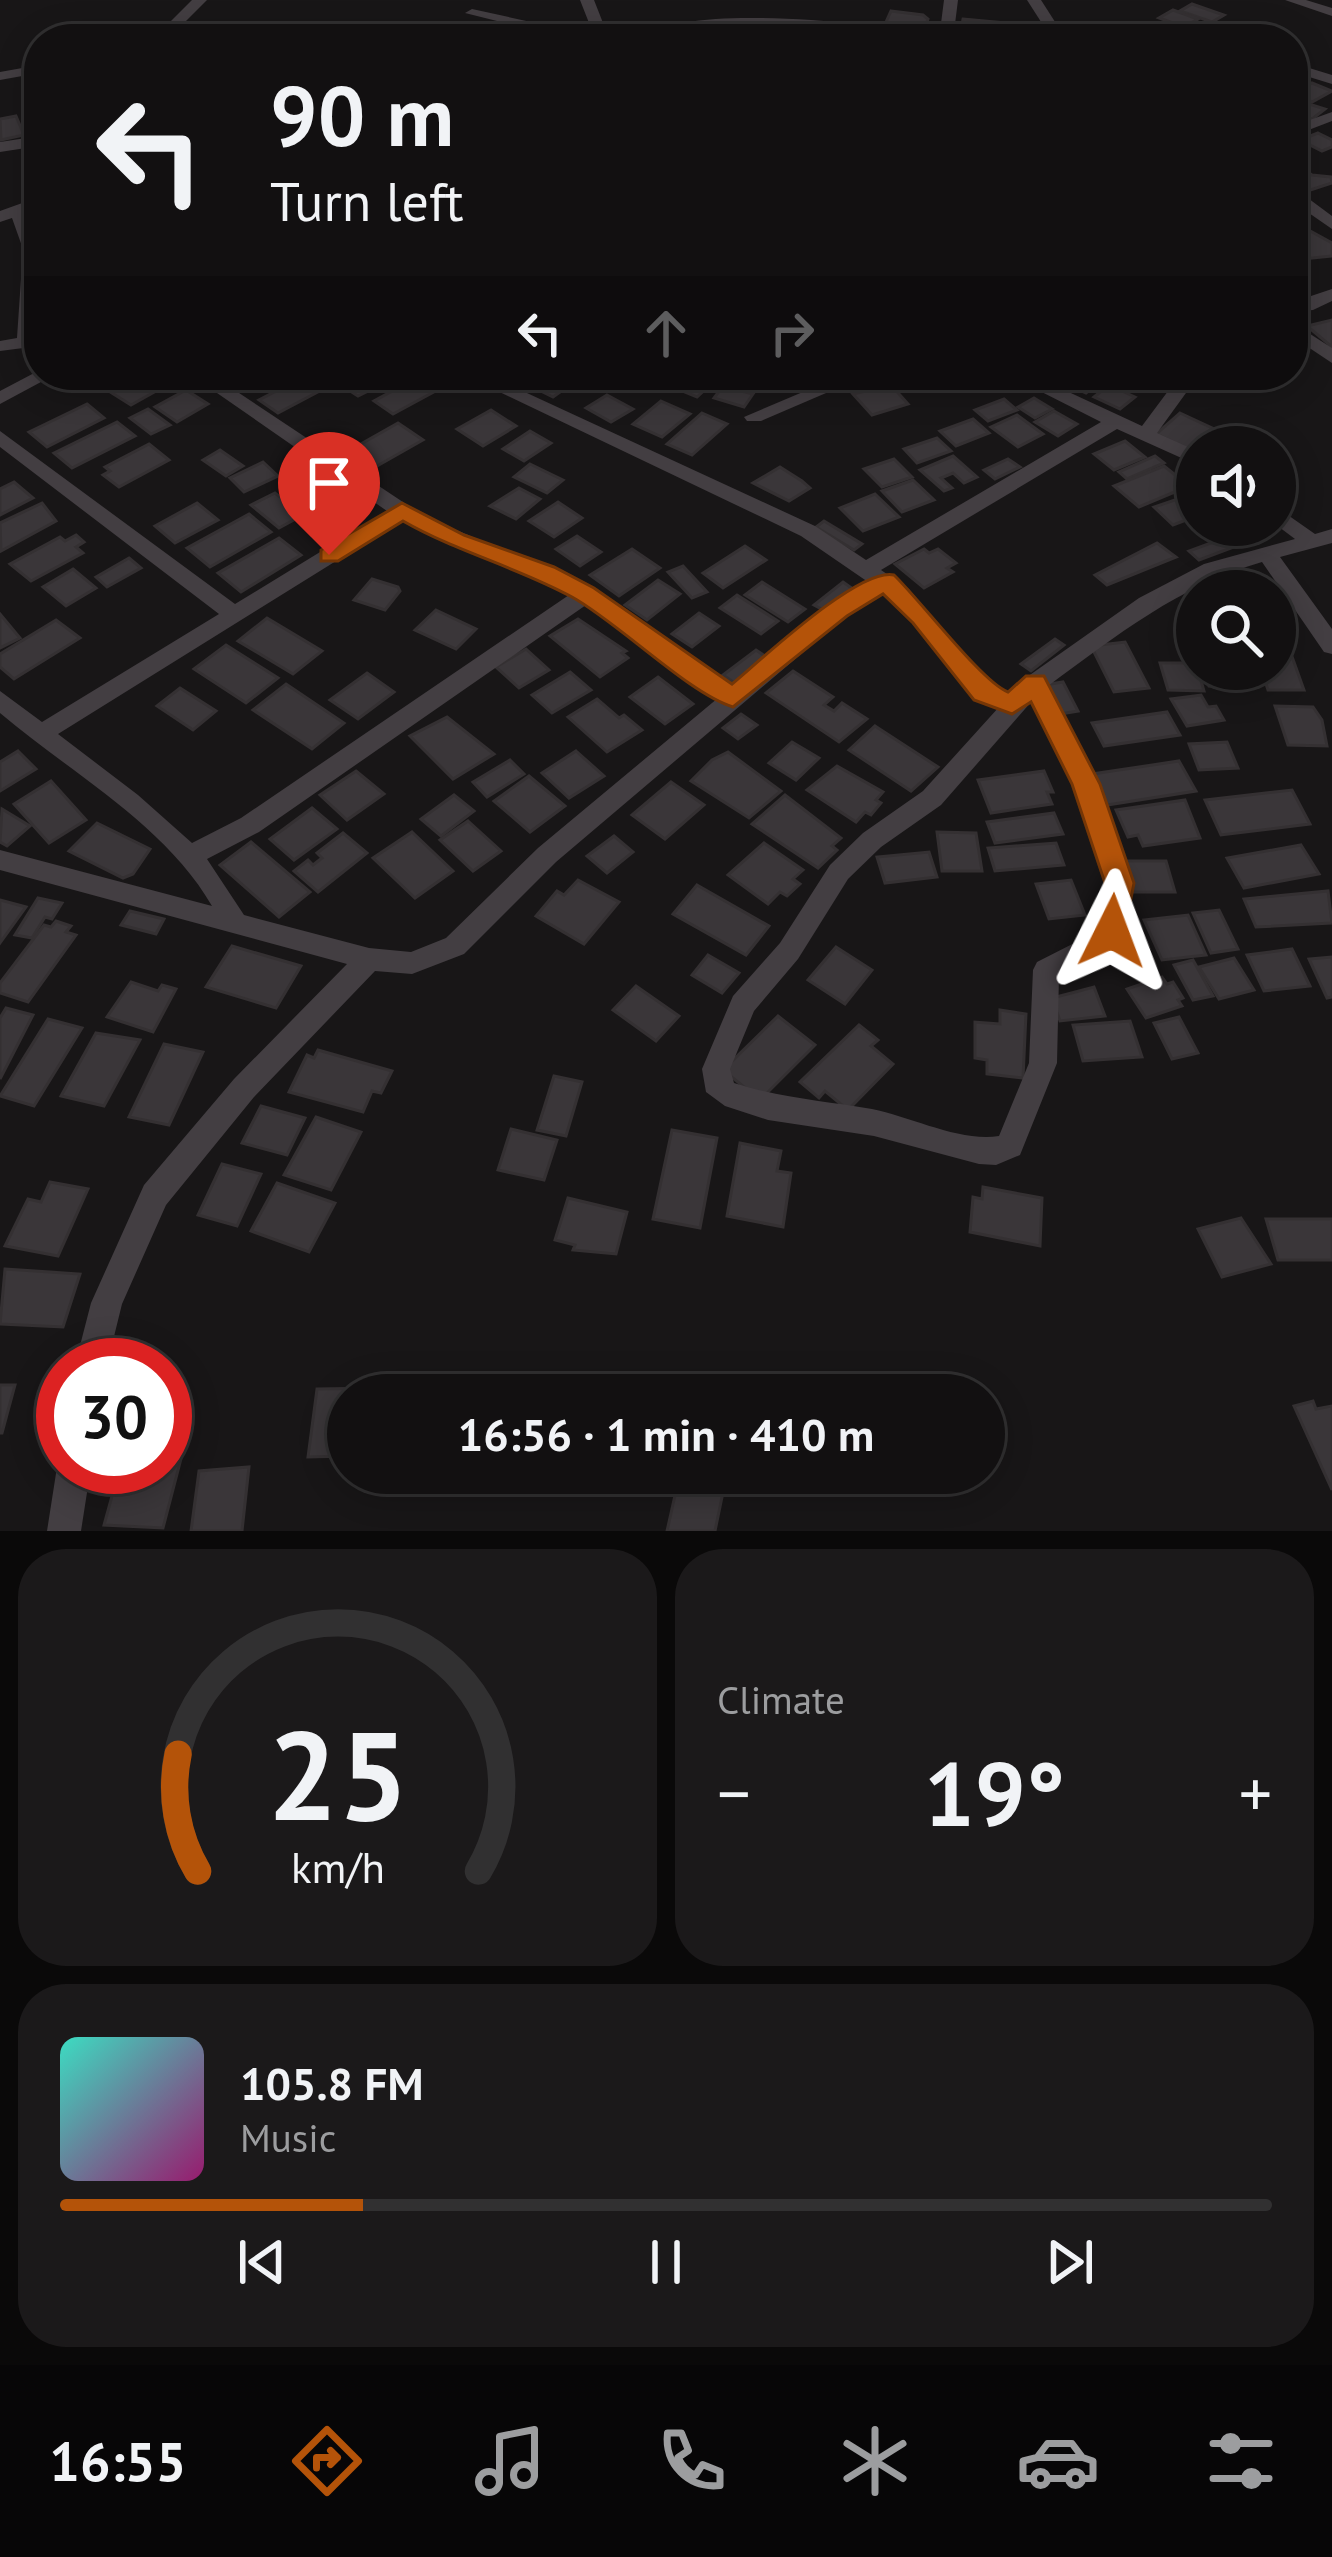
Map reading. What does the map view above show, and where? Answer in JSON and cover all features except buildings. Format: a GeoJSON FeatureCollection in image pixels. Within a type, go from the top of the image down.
{"type":"FeatureCollection","features":[{"type":"Feature","properties":{"kind":"street"},"geometry":{"type":"LineString","coordinates":[[175,24],[200,0]]}},
{"type":"Feature","properties":{"kind":"street"},"geometry":{"type":"LineString","coordinates":[[1292,0],[1332,13]]}},
{"type":"Feature","properties":{"kind":"street"},"geometry":{"type":"LineString","coordinates":[[659,24],[676,15],[748,6],[859,24]]}},
{"type":"Feature","properties":{"kind":"street"},"geometry":{"type":"LineString","coordinates":[[472,13],[523,24]]}},
{"type":"Feature","properties":{"kind":"street"},"geometry":{"type":"LineString","coordinates":[[1308,206],[1332,224]]}},
{"type":"Feature","properties":{"kind":"street"},"geometry":{"type":"LineString","coordinates":[[228,390],[402,511],[456,541],[546,573],[586,594],[733,698]]}},
{"type":"Feature","properties":{"kind":"street"},"geometry":{"type":"LineString","coordinates":[[502,390],[776,514],[877,575],[922,617],[974,685],[1012,704]]}},
{"type":"Feature","properties":{"kind":"street"},"geometry":{"type":"LineString","coordinates":[[754,417],[822,390]]}},
{"type":"Feature","properties":{"kind":"street"},"geometry":{"type":"LineString","coordinates":[[1051,390],[1176,448]]}},
{"type":"Feature","properties":{"kind":"street"},"geometry":{"type":"LineString","coordinates":[[1147,433],[1179,390]]}},
{"type":"Feature","properties":{"kind":"street"},"geometry":{"type":"LineString","coordinates":[[0,860],[369,959],[412,963],[454,946],[547,855],[877,575],[1118,419]]}},
{"type":"Feature","properties":{"kind":"street"},"geometry":{"type":"LineString","coordinates":[[0,437],[236,616]]}},
{"type":"Feature","properties":{"kind":"street"},"geometry":{"type":"LineString","coordinates":[[39,735],[402,511]]}},
{"type":"Feature","properties":{"kind":"street"},"geometry":{"type":"LineString","coordinates":[[1035,683],[1086,784],[1120,883],[1110,938],[1046,970],[1042,1063],[1010,1144],[996,1151],[979,1150],[874,1123],[768,1108],[725,1093],[716,1083],[716,1069],[743,1004],[790,951],[839,872],[872,840],[932,798],[1012,704],[1035,683],[1148,603],[1212,569],[1321,538]]}},
{"type":"Feature","properties":{"kind":"street"},"geometry":{"type":"LineString","coordinates":[[1266,553],[1332,646]]}},
{"type":"Feature","properties":{"kind":"street"},"geometry":{"type":"LineString","coordinates":[[193,855],[250,824],[586,594]]}},
{"type":"Feature","properties":{"kind":"street"},"geometry":{"type":"LineString","coordinates":[[0,700],[193,855],[223,895],[234,920]]}},
{"type":"Feature","properties":{"kind":"street"},"geometry":{"type":"LineString","coordinates":[[99,1338],[107,1303],[155,1195],[244,1088],[369,959]]}},
{"type":"Feature","properties":{"kind":"street"},"geometry":{"type":"LineString","coordinates":[[64,1531],[70,1494]]}},
{"type":"Feature","properties":{"kind":"route"},"geometry":{"type":"LineString","coordinates":[[329,555],[402,511],[456,541],[546,573],[586,594],[733,698],[838,610],[885,581],[922,617],[984,693],[1012,704],[1035,683],[1086,784],[1120,883],[1112,931]]}}]}
